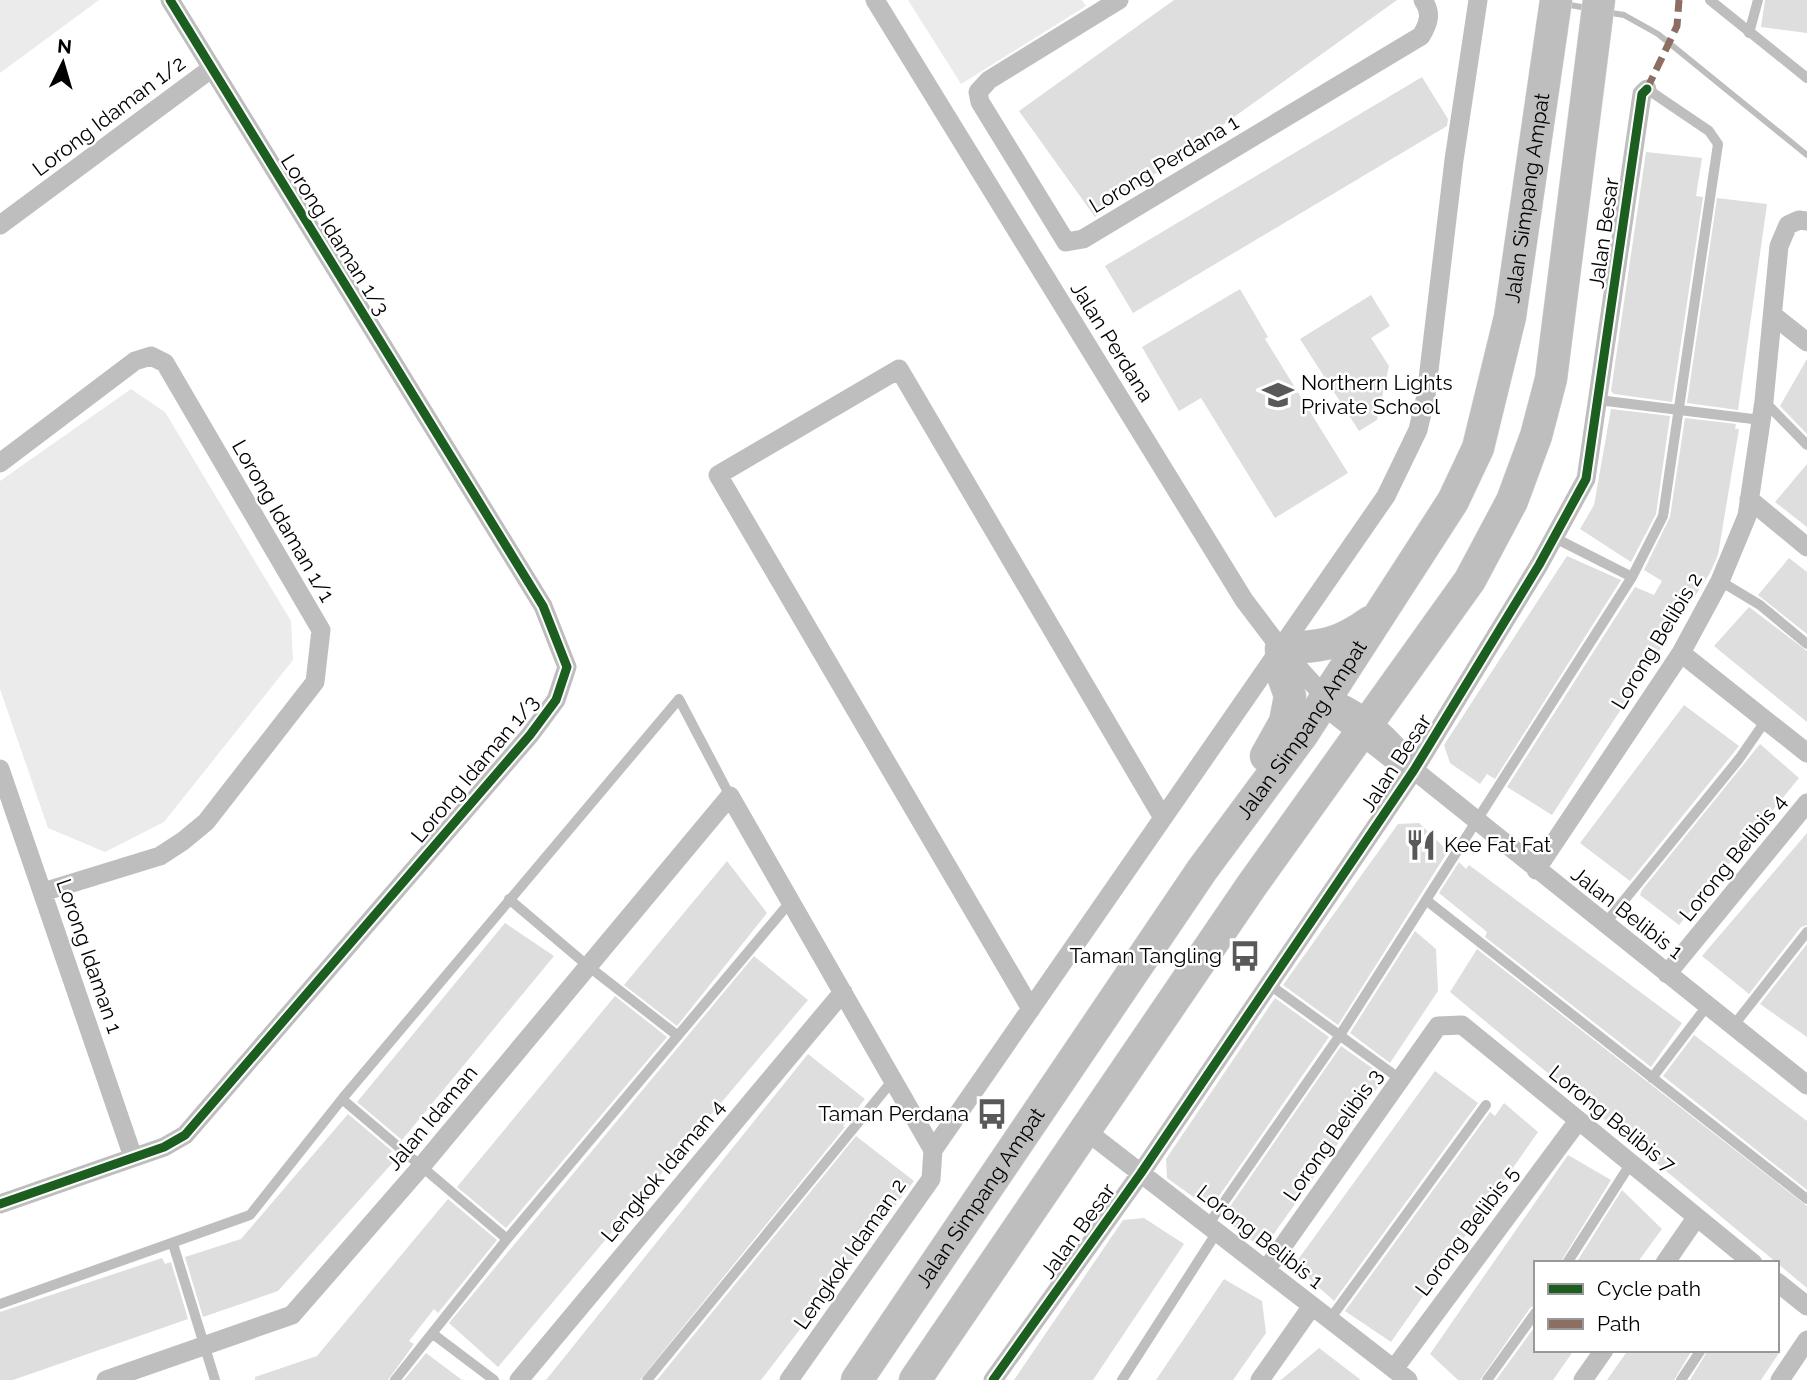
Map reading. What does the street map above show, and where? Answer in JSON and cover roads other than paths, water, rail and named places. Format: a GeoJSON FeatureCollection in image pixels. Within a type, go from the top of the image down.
{"type":"FeatureCollection","features":[{"type":"Feature","properties":{"kind":"highway","name":"Jalan Simpang Ampat"},"geometry":{"type":"LineString","coordinates":[[857,1380],[1202,870],[1303,735],[1452,501],[1478,448],[1510,317],[1556,0]]}},
{"type":"Feature","properties":{"kind":"highway"},"geometry":{"type":"LineString","coordinates":[[915,1380],[1363,728],[1469,580],[1512,501],[1536,436],[1551,379],[1599,0]]}},
{"type":"Feature","properties":{"kind":"highway"},"geometry":{"type":"LineString","coordinates":[[1202,870],[1285,722],[1290,696],[1283,677],[1281,649],[1325,646],[1346,640],[1382,612]]}},
{"type":"Feature","properties":{"kind":"street","name":"Lorong Idaman 1/3"},"geometry":{"type":"LineString","coordinates":[[0,1204],[164,1147],[185,1135],[530,735],[556,700],[567,667],[542,606],[170,0]]}},
{"type":"Feature","properties":{"kind":"street","name":"Jalan Perdana"},"geometry":{"type":"LineString","coordinates":[[876,0],[1237,589],[1281,649],[1325,697]]}},
{"type":"Feature","properties":{"kind":"street","name":"Lorong Perdana 1"},"geometry":{"type":"LineString","coordinates":[[1119,0],[989,80],[978,92],[980,102],[1066,242],[1074,243],[1421,36],[1429,23],[1428,7],[1423,0]]}},
{"type":"Feature","properties":{"kind":"street"},"geometry":{"type":"LineString","coordinates":[[730,796],[933,1150],[1386,496],[1418,430],[1426,396],[1454,160],[1478,0]]}},
{"type":"Feature","properties":{"kind":"street","name":"Lorong Idaman 1/2"},"geometry":{"type":"LineString","coordinates":[[0,225],[212,68]]}},
{"type":"Feature","properties":{"kind":"street","name":"Jalan Besar"},"geometry":{"type":"LineString","coordinates":[[993,1380],[1141,1173],[1413,770],[1555,538],[1586,479],[1642,94],[1647,89]]}},
{"type":"Feature","properties":{"kind":"street","name":"Lorong Belibis 2"},"geometry":{"type":"LineString","coordinates":[[1536,870],[1681,653],[1720,581],[1746,516],[1749,499],[1763,411],[1779,246],[1788,225],[1799,220],[1807,221]]}},
{"type":"Feature","properties":{"kind":"street"},"geometry":{"type":"LineString","coordinates":[[1774,316],[1807,342]]}},
{"type":"Feature","properties":{"kind":"street","name":"Lorong Idaman 1/1"},"geometry":{"type":"LineString","coordinates":[[0,463],[135,361],[151,356],[165,363],[321,630],[315,682],[206,822],[160,856],[43,892]]}},
{"type":"Feature","properties":{"kind":"street"},"geometry":{"type":"LineString","coordinates":[[1031,1009],[718,475],[899,369],[1163,818]]}},
{"type":"Feature","properties":{"kind":"street"},"geometry":{"type":"LineString","coordinates":[[1749,499],[1807,547]]}},
{"type":"Feature","properties":{"kind":"street"},"geometry":{"type":"LineString","coordinates":[[1681,653],[1807,753]]}},
{"type":"Feature","properties":{"kind":"street","name":"Jalan Belibis 1"},"geometry":{"type":"LineString","coordinates":[[1325,697],[1340,701],[1363,728],[1404,753],[1413,770],[1478,819],[1604,925],[1707,1006],[1803,1074]]}},
{"type":"Feature","properties":{"kind":"street","name":"Lorong Idaman 1"},"geometry":{"type":"LineString","coordinates":[[2,779],[133,1157]]}},
{"type":"Feature","properties":{"kind":"street","name":"Jalan Idaman"},"geometry":{"type":"LineString","coordinates":[[106,1380],[292,1315],[420,1168],[730,796]]}},
{"type":"Feature","properties":{"kind":"street","name":"Lorong Belibis 4"},"geometry":{"type":"LineString","coordinates":[[1667,974],[1807,803]]}},
{"type":"Feature","properties":{"kind":"street","name":"Lengkok Idaman 4"},"geometry":{"type":"LineString","coordinates":[[519,1380],[843,992]]}},
{"type":"Feature","properties":{"kind":"street","name":"Lorong Belibis 3"},"geometry":{"type":"LineString","coordinates":[[1266,1270],[1438,1026]]}},
{"type":"Feature","properties":{"kind":"street","name":"Lorong Belibis 7"},"geometry":{"type":"LineString","coordinates":[[1438,1026],[1462,1026],[1750,1261]]}},
{"type":"Feature","properties":{"kind":"street","name":"Lorong Belibis 5"},"geometry":{"type":"LineString","coordinates":[[1401,1374],[1578,1121]]}},
{"type":"Feature","properties":{"kind":"street","name":"Lorong Belibis 1"},"geometry":{"type":"LineString","coordinates":[[1085,1130],[1401,1374]]}},
{"type":"Feature","properties":{"kind":"street","name":"Lengkok Idaman 2"},"geometry":{"type":"LineString","coordinates":[[789,1380],[931,1179],[933,1150]]}},
{"type":"Feature","properties":{"kind":"street"},"geometry":{"type":"LineString","coordinates":[[1666,1261],[1696,1218]]}},
{"type":"Feature","properties":{"kind":"street"},"geometry":{"type":"LineString","coordinates":[[1779,1284],[1807,1306]]}},
{"type":"Feature","properties":{"kind":"street"},"geometry":{"type":"LineString","coordinates":[[1264,1378],[1312,1306]]}},
{"type":"Feature","properties":{"kind":"street"},"geometry":{"type":"LineString","coordinates":[[1780,1380],[1807,1340]]}},
{"type":"Feature","properties":{"kind":"street"},"geometry":{"type":"LineString","coordinates":[[1583,1380],[1603,1352]]}},
{"type":"Feature","properties":{"kind":"lane"},"geometry":{"type":"LineString","coordinates":[[1710,0],[1807,78]]}},
{"type":"Feature","properties":{"kind":"lane"},"geometry":{"type":"LineString","coordinates":[[1749,33],[1758,0]]}},
{"type":"Feature","properties":{"kind":"lane"},"geometry":{"type":"LineString","coordinates":[[1122,1380],[1212,1228],[1340,1035],[1632,577],[1663,516],[1718,144],[1709,131],[1647,89]]}},
{"type":"Feature","properties":{"kind":"lane"},"geometry":{"type":"LineString","coordinates":[[1598,400],[1678,410],[1763,411],[1807,444]]}},
{"type":"Feature","properties":{"kind":"lane"},"geometry":{"type":"LineString","coordinates":[[1555,538],[1632,577]]}},
{"type":"Feature","properties":{"kind":"lane"},"geometry":{"type":"LineString","coordinates":[[1720,581],[1760,605],[1807,643]]}},
{"type":"Feature","properties":{"kind":"lane"},"geometry":{"type":"LineString","coordinates":[[0,1304],[250,1215],[342,1099],[679,699],[730,796]]}},
{"type":"Feature","properties":{"kind":"lane"},"geometry":{"type":"LineString","coordinates":[[1604,925],[1739,760],[1766,720]]}},
{"type":"Feature","properties":{"kind":"lane"},"geometry":{"type":"LineString","coordinates":[[509,899],[678,1037]]}},
{"type":"Feature","properties":{"kind":"lane"},"geometry":{"type":"LineString","coordinates":[[1426,900],[1807,1199]]}},
{"type":"Feature","properties":{"kind":"lane"},"geometry":{"type":"LineString","coordinates":[[395,1380],[507,1239],[791,901]]}},
{"type":"Feature","properties":{"kind":"lane"},"geometry":{"type":"LineString","coordinates":[[1734,1025],[1807,932]]}},
{"type":"Feature","properties":{"kind":"lane"},"geometry":{"type":"LineString","coordinates":[[1270,985],[1400,1079]]}},
{"type":"Feature","properties":{"kind":"lane"},"geometry":{"type":"LineString","coordinates":[[1652,1078],[1707,1006]]}},
{"type":"Feature","properties":{"kind":"lane"},"geometry":{"type":"LineString","coordinates":[[647,1380],[893,1080]]}},
{"type":"Feature","properties":{"kind":"lane"},"geometry":{"type":"LineString","coordinates":[[342,1099],[420,1168],[507,1239]]}},
{"type":"Feature","properties":{"kind":"lane"},"geometry":{"type":"LineString","coordinates":[[1330,1320],[1486,1105]]}},
{"type":"Feature","properties":{"kind":"lane"},"geometry":{"type":"LineString","coordinates":[[1568,1261],[1631,1163]]}},
{"type":"Feature","properties":{"kind":"lane"},"geometry":{"type":"LineString","coordinates":[[173,1244],[215,1380]]}},
{"type":"Feature","properties":{"kind":"lane"},"geometry":{"type":"LineString","coordinates":[[1487,1380],[1534,1315]]}},
{"type":"Feature","properties":{"kind":"lane"},"geometry":{"type":"LineString","coordinates":[[433,1334],[494,1380]]}},
{"type":"Feature","properties":{"kind":"lane"},"geometry":{"type":"LineString","coordinates":[[1681,1380],[1701,1352]]}},
{"type":"Feature","properties":{"kind":"waterway"},"geometry":{"type":"LineString","coordinates":[[1564,4],[1587,8]]}},
{"type":"Feature","properties":{"kind":"waterway"},"geometry":{"type":"LineString","coordinates":[[1605,12],[1624,15],[1658,34],[1807,155]]}},
{"type":"Feature","properties":{"kind":"place","name":"Northern Lights Private School"},"geometry":{"type":"Point","coordinates":[1278,395]}},
{"type":"Feature","properties":{"kind":"place","name":"Kee Fat Fat"},"geometry":{"type":"Point","coordinates":[1421,845]}},
{"type":"Feature","properties":{"kind":"place","name":"Taman Tangling"},"geometry":{"type":"Point","coordinates":[1245,956]}},
{"type":"Feature","properties":{"kind":"place","name":"Taman Perdana"},"geometry":{"type":"Point","coordinates":[992,1114]}}]}
